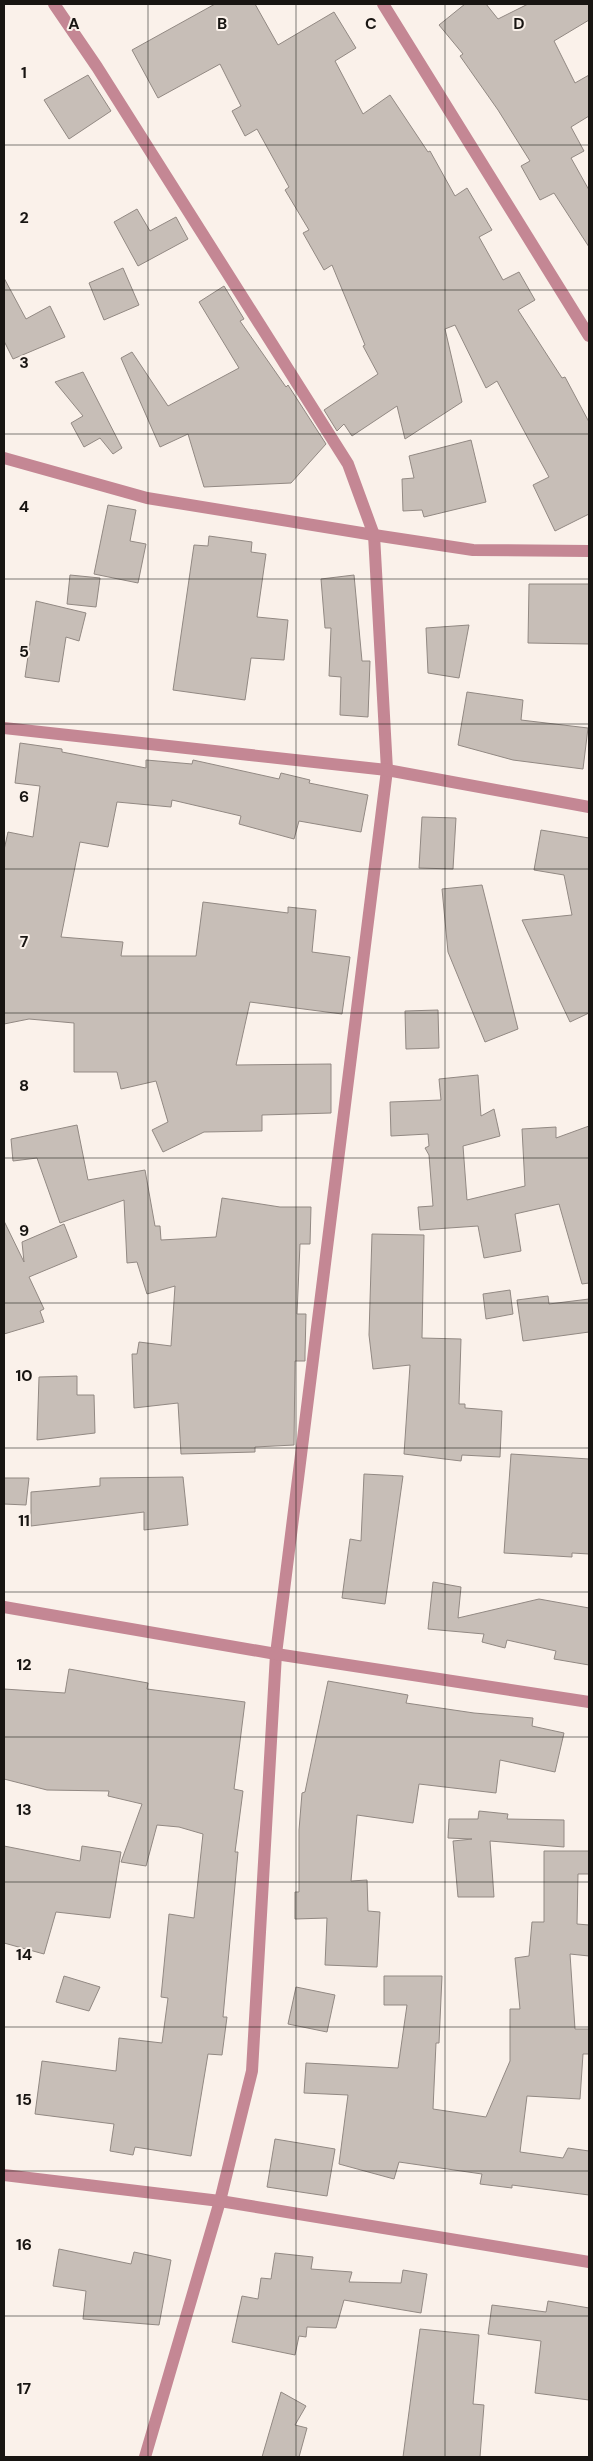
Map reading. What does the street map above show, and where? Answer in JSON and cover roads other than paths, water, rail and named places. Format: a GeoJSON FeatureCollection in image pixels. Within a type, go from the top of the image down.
{"type":"FeatureCollection","features":[{"type":"Feature","properties":{"kind":"street"},"geometry":{"type":"LineString","coordinates":[[54,4],[102,76],[348,464],[374,535],[387,770],[276,1654],[252,2071],[220,2201],[145,2457]]}},
{"type":"Feature","properties":{"kind":"street"},"geometry":{"type":"LineString","coordinates":[[383,4],[589,336]]}},
{"type":"Feature","properties":{"kind":"street"},"geometry":{"type":"LineString","coordinates":[[4,458],[147,498],[374,535],[473,550],[589,551]]}},
{"type":"Feature","properties":{"kind":"street"},"geometry":{"type":"LineString","coordinates":[[4,728],[387,770],[589,807]]}},
{"type":"Feature","properties":{"kind":"street"},"geometry":{"type":"LineString","coordinates":[[4,1607],[276,1654],[589,1702]]}},
{"type":"Feature","properties":{"kind":"street"},"geometry":{"type":"LineString","coordinates":[[4,2176],[220,2201],[589,2262]]}}]}
